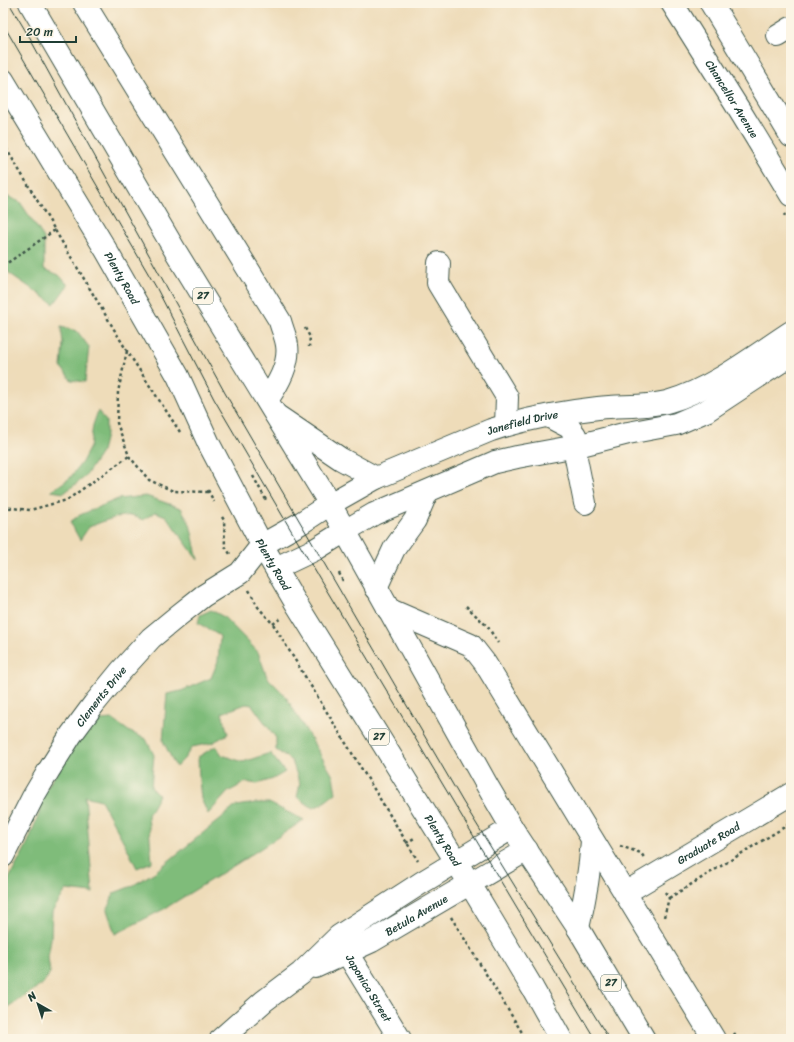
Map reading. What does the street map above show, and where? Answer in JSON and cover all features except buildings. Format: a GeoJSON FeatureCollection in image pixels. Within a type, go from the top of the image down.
{"type":"FeatureCollection","features":[{"type":"Feature","properties":{"kind":"main road","name":"27"},"geometry":{"type":"LineString","coordinates":[[30,3],[172,246],[346,531],[376,588]]}},
{"type":"Feature","properties":{"kind":"main road"},"geometry":{"type":"LineString","coordinates":[[84,3],[280,321],[287,347],[285,364],[271,408],[341,459],[376,478]]}},
{"type":"Feature","properties":{"kind":"main road"},"geometry":{"type":"LineString","coordinates":[[711,3],[791,136]]}},
{"type":"Feature","properties":{"kind":"main road","name":"Chancellor Avenue"},"geometry":{"type":"LineString","coordinates":[[674,4],[791,196]]}},
{"type":"Feature","properties":{"kind":"main road","name":"Plenty Road"},"geometry":{"type":"LineString","coordinates":[[3,80],[106,250],[178,376],[209,444],[262,545],[297,605],[470,884],[529,982],[561,1039]]}},
{"type":"Feature","properties":{"kind":"main road"},"geometry":{"type":"LineString","coordinates":[[439,263],[438,283],[507,397],[506,425]]}},
{"type":"Feature","properties":{"kind":"main road","name":"Janefield Drive"},"geometry":{"type":"LineString","coordinates":[[262,545],[376,478],[490,430],[548,416],[598,408],[653,406],[692,394],[791,332]]}},
{"type":"Feature","properties":{"kind":"main road"},"geometry":{"type":"LineString","coordinates":[[276,568],[316,549],[374,514],[495,462],[578,446],[628,433],[676,424],[700,414],[730,396],[791,355]]}},
{"type":"Feature","properties":{"kind":"main road"},"geometry":{"type":"LineString","coordinates":[[548,416],[569,427],[575,435],[578,446],[576,458],[585,503]]}},
{"type":"Feature","properties":{"kind":"main road"},"geometry":{"type":"LineString","coordinates":[[427,492],[415,520],[394,550],[376,588],[388,609],[471,645],[486,663],[592,841],[714,1039]]}},
{"type":"Feature","properties":{"kind":"main road","name":"Clements Drive"},"geometry":{"type":"LineString","coordinates":[[3,856],[33,797],[52,764],[80,722],[121,671],[151,638],[203,596],[240,573],[262,545]]}},
{"type":"Feature","properties":{"kind":"main road","name":"Clements Drive"},"geometry":{"type":"LineString","coordinates":[[240,573],[276,568]]}},
{"type":"Feature","properties":{"kind":"main road","name":"27"},"geometry":{"type":"LineString","coordinates":[[388,609],[512,828],[578,928],[644,1039]]}},
{"type":"Feature","properties":{"kind":"main road","name":"Graduate Road"},"geometry":{"type":"LineString","coordinates":[[625,893],[791,794]]}},
{"type":"Feature","properties":{"kind":"main road","name":"Betula Avenue"},"geometry":{"type":"LineString","coordinates":[[221,1039],[264,1001],[343,944],[428,878],[512,828]]}},
{"type":"Feature","properties":{"kind":"main road"},"geometry":{"type":"LineString","coordinates":[[578,928],[591,864],[592,841]]}},
{"type":"Feature","properties":{"kind":"main road","name":"Betula Avenue"},"geometry":{"type":"LineString","coordinates":[[343,944],[372,941],[527,850]]}},
{"type":"Feature","properties":{"kind":"main road","name":"Japonica Street"},"geometry":{"type":"LineString","coordinates":[[343,944],[400,1039]]}},
{"type":"Feature","properties":{"kind":"path"},"geometry":{"type":"LineString","coordinates":[[3,143],[127,351],[182,436]]}},
{"type":"Feature","properties":{"kind":"path"},"geometry":{"type":"LineString","coordinates":[[3,266],[55,230]]}},
{"type":"Feature","properties":{"kind":"path"},"geometry":{"type":"LineString","coordinates":[[127,351],[118,392],[117,423],[129,456],[148,480],[173,491],[209,492]]}},
{"type":"Feature","properties":{"kind":"path"},"geometry":{"type":"LineString","coordinates":[[3,507],[30,510],[67,500],[129,456]]}},
{"type":"Feature","properties":{"kind":"path"},"geometry":{"type":"LineString","coordinates":[[253,476],[266,500]]}},
{"type":"Feature","properties":{"kind":"path"},"geometry":{"type":"LineString","coordinates":[[206,485],[216,506]]}},
{"type":"Feature","properties":{"kind":"path"},"geometry":{"type":"LineString","coordinates":[[220,513],[224,520],[225,546],[258,607],[273,624],[428,878]]}},
{"type":"Feature","properties":{"kind":"path"},"geometry":{"type":"LineString","coordinates":[[339,573],[344,583]]}},
{"type":"Feature","properties":{"kind":"path"},"geometry":{"type":"LineString","coordinates":[[669,898],[791,823]]}},
{"type":"Feature","properties":{"kind":"path"},"geometry":{"type":"LineString","coordinates":[[441,900],[526,1039]]}},
{"type":"Feature","properties":{"kind":"green space"},"geometry":{"type":"Polygon","coordinates":[[[4,195],[20,202],[44,238],[44,269],[59,275],[68,285],[54,304],[9,273],[3,262],[4,195]]]}},
{"type":"Feature","properties":{"kind":"green space"},"geometry":{"type":"Polygon","coordinates":[[[61,327],[77,331],[89,347],[85,382],[71,380],[61,367],[63,343],[61,327]]]}},
{"type":"Feature","properties":{"kind":"green space"},"geometry":{"type":"Polygon","coordinates":[[[98,411],[106,421],[106,435],[102,451],[85,477],[64,493],[51,491],[70,478],[82,462],[90,447],[93,425],[98,411]]]}},
{"type":"Feature","properties":{"kind":"green space"},"geometry":{"type":"Polygon","coordinates":[[[146,496],[181,508],[190,524],[198,560],[166,516],[155,512],[143,520],[132,515],[104,521],[89,527],[80,540],[70,522],[80,515],[118,499],[146,496]]]}},
{"type":"Feature","properties":{"kind":"green space"},"geometry":{"type":"Polygon","coordinates":[[[211,610],[224,617],[258,652],[267,677],[285,695],[333,776],[336,793],[322,804],[313,808],[297,797],[300,784],[292,761],[276,750],[276,738],[252,705],[246,704],[222,713],[228,734],[212,743],[192,747],[184,759],[176,767],[163,741],[167,694],[181,691],[211,678],[218,661],[220,636],[198,623],[200,615],[211,610]]]}},
{"type":"Feature","properties":{"kind":"green space"},"geometry":{"type":"Polygon","coordinates":[[[112,719],[130,732],[146,739],[154,755],[151,787],[159,795],[148,815],[152,862],[137,868],[101,800],[85,796],[93,893],[66,890],[52,912],[51,939],[48,957],[50,973],[43,984],[3,1010],[3,890],[27,845],[39,814],[42,795],[90,721],[112,719]]]}},
{"type":"Feature","properties":{"kind":"green space"},"geometry":{"type":"Polygon","coordinates":[[[216,746],[222,755],[243,762],[270,753],[285,772],[273,779],[257,784],[246,782],[228,792],[208,814],[201,799],[198,757],[216,746]]]}},
{"type":"Feature","properties":{"kind":"green space"},"geometry":{"type":"Polygon","coordinates":[[[255,803],[269,803],[304,820],[164,909],[115,934],[107,910],[114,893],[132,886],[155,872],[236,806],[255,803]]]}},
{"type":"Feature","properties":{"kind":"tram line"},"geometry":{"type":"LineString","coordinates":[[9,3],[225,393],[463,802],[609,1039]]}},
{"type":"Feature","properties":{"kind":"tram line"},"geometry":{"type":"LineString","coordinates":[[3,24],[156,287],[214,399],[595,1039]]}}]}
